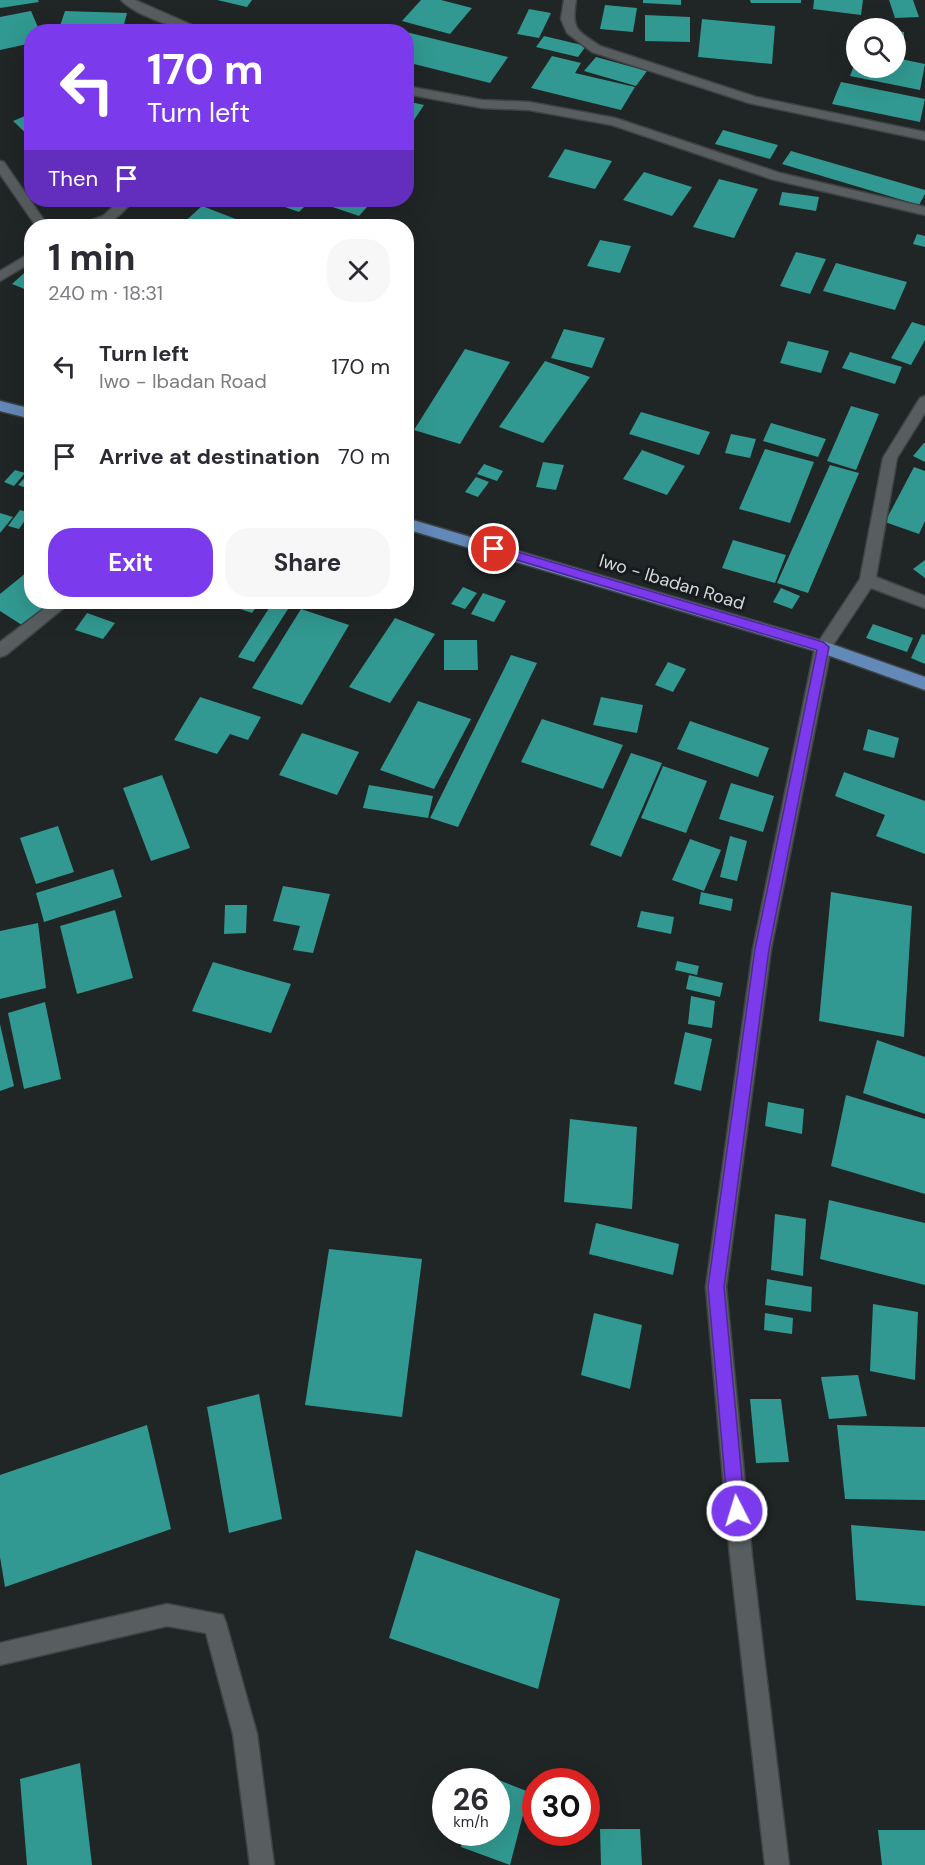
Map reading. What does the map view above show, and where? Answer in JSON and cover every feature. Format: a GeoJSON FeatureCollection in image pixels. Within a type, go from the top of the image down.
{"type":"FeatureCollection","features":[{"type":"Feature","properties":{"kind":"main road"},"geometry":{"type":"LineString","coordinates":[[0,406],[24,412]]}},
{"type":"Feature","properties":{"kind":"main road","name":"Iwo - Ibadan Road"},"geometry":{"type":"LineString","coordinates":[[414,525],[823,647],[925,684]]}},
{"type":"Feature","properties":{"kind":"street"},"geometry":{"type":"LineString","coordinates":[[127,0],[140,8],[181,24]]}},
{"type":"Feature","properties":{"kind":"street"},"geometry":{"type":"LineString","coordinates":[[570,0],[567,19],[573,33],[596,49],[753,100],[925,136]]}},
{"type":"Feature","properties":{"kind":"street"},"geometry":{"type":"LineString","coordinates":[[414,91],[482,104],[529,106],[615,122],[776,176],[925,211]]}},
{"type":"Feature","properties":{"kind":"street"},"geometry":{"type":"LineString","coordinates":[[0,165],[24,200]]}},
{"type":"Feature","properties":{"kind":"street"},"geometry":{"type":"LineString","coordinates":[[108,219],[120,207]]}},
{"type":"Feature","properties":{"kind":"street"},"geometry":{"type":"LineString","coordinates":[[0,277],[24,260]]}},
{"type":"Feature","properties":{"kind":"street"},"geometry":{"type":"LineString","coordinates":[[777,1865],[741,1556],[716,1287],[762,949],[823,647],[868,580],[890,458],[925,401]]}},
{"type":"Feature","properties":{"kind":"street"},"geometry":{"type":"LineString","coordinates":[[868,580],[925,602]]}},
{"type":"Feature","properties":{"kind":"street"},"geometry":{"type":"LineString","coordinates":[[0,651],[54,609]]}},
{"type":"Feature","properties":{"kind":"street"},"geometry":{"type":"LineString","coordinates":[[0,1654],[167,1615],[215,1623],[245,1734],[262,1865]]}},
{"type":"Feature","properties":{"kind":"building"},"geometry":{"type":"Polygon","coordinates":[[[0,0],[38,0],[39,2],[0,8],[0,0]]]}},
{"type":"Feature","properties":{"kind":"building"},"geometry":{"type":"Polygon","coordinates":[[[217,0],[252,0],[247,7],[217,0]]]}},
{"type":"Feature","properties":{"kind":"building"},"geometry":{"type":"Polygon","coordinates":[[[421,0],[441,0],[472,8],[450,34],[402,21],[421,0]]]}},
{"type":"Feature","properties":{"kind":"building"},"geometry":{"type":"Polygon","coordinates":[[[643,0],[681,0],[681,5],[643,3],[643,0]]]}},
{"type":"Feature","properties":{"kind":"building"},"geometry":{"type":"Polygon","coordinates":[[[750,0],[801,0],[801,3],[751,3],[750,0]]]}},
{"type":"Feature","properties":{"kind":"building"},"geometry":{"type":"Polygon","coordinates":[[[814,0],[863,0],[861,15],[813,9],[814,0]]]}},
{"type":"Feature","properties":{"kind":"building"},"geometry":{"type":"Polygon","coordinates":[[[889,0],[913,0],[919,17],[895,18],[889,0]]]}},
{"type":"Feature","properties":{"kind":"building"},"geometry":{"type":"Polygon","coordinates":[[[605,5],[637,8],[633,32],[600,29],[605,5]]]}},
{"type":"Feature","properties":{"kind":"building"},"geometry":{"type":"Polygon","coordinates":[[[529,9],[551,13],[539,38],[517,34],[529,9]]]}},
{"type":"Feature","properties":{"kind":"building"},"geometry":{"type":"Polygon","coordinates":[[[31,11],[37,24],[24,24],[24,45],[0,50],[0,17],[31,11]]]}},
{"type":"Feature","properties":{"kind":"building"},"geometry":{"type":"Polygon","coordinates":[[[65,11],[127,13],[124,24],[61,24],[65,11]]]}},
{"type":"Feature","properties":{"kind":"building"},"geometry":{"type":"Polygon","coordinates":[[[645,15],[690,17],[690,42],[645,41],[645,15]]]}},
{"type":"Feature","properties":{"kind":"building"},"geometry":{"type":"Polygon","coordinates":[[[702,19],[775,26],[772,64],[698,57],[702,19]]]}},
{"type":"Feature","properties":{"kind":"building"},"geometry":{"type":"Polygon","coordinates":[[[414,34],[508,57],[490,83],[414,64],[414,34]]]}},
{"type":"Feature","properties":{"kind":"building"},"geometry":{"type":"Polygon","coordinates":[[[544,36],[586,46],[578,57],[536,47],[544,36]]]}},
{"type":"Feature","properties":{"kind":"building"},"geometry":{"type":"Polygon","coordinates":[[[552,56],[581,63],[575,73],[635,87],[621,110],[531,88],[552,56]]]}},
{"type":"Feature","properties":{"kind":"building"},"geometry":{"type":"Polygon","coordinates":[[[596,57],[647,71],[636,86],[584,71],[596,57]]]}},
{"type":"Feature","properties":{"kind":"building"},"geometry":{"type":"Polygon","coordinates":[[[906,60],[925,64],[920,90],[860,78],[906,78],[906,60]]]}},
{"type":"Feature","properties":{"kind":"building"},"geometry":{"type":"Polygon","coordinates":[[[841,82],[925,99],[920,122],[832,104],[841,82]]]}},
{"type":"Feature","properties":{"kind":"building"},"geometry":{"type":"Polygon","coordinates":[[[414,103],[424,105],[414,120],[414,103]]]}},
{"type":"Feature","properties":{"kind":"building"},"geometry":{"type":"Polygon","coordinates":[[[24,116],[24,131],[13,121],[24,116]]]}},
{"type":"Feature","properties":{"kind":"building"},"geometry":{"type":"Polygon","coordinates":[[[723,130],[778,145],[770,159],[715,144],[723,130]]]}},
{"type":"Feature","properties":{"kind":"building"},"geometry":{"type":"Polygon","coordinates":[[[565,149],[612,161],[595,189],[548,177],[565,149]]]}},
{"type":"Feature","properties":{"kind":"building"},"geometry":{"type":"Polygon","coordinates":[[[791,151],[925,190],[925,194],[919,205],[782,164],[791,151]]]}},
{"type":"Feature","properties":{"kind":"building"},"geometry":{"type":"Polygon","coordinates":[[[644,172],[692,187],[672,216],[623,200],[644,172]]]}},
{"type":"Feature","properties":{"kind":"building"},"geometry":{"type":"Polygon","coordinates":[[[719,179],[758,189],[734,238],[693,227],[719,179]]]}},
{"type":"Feature","properties":{"kind":"building"},"geometry":{"type":"Polygon","coordinates":[[[782,192],[819,197],[816,211],[779,205],[782,192]]]}},
{"type":"Feature","properties":{"kind":"building"},"geometry":{"type":"Polygon","coordinates":[[[201,207],[205,207],[236,219],[188,219],[201,207]]]}},
{"type":"Feature","properties":{"kind":"building"},"geometry":{"type":"Polygon","coordinates":[[[285,207],[304,207],[299,212],[285,207]]]}},
{"type":"Feature","properties":{"kind":"building"},"geometry":{"type":"Polygon","coordinates":[[[333,207],[367,207],[359,216],[333,207]]]}},
{"type":"Feature","properties":{"kind":"building"},"geometry":{"type":"Polygon","coordinates":[[[917,234],[925,236],[925,247],[913,244],[917,234]]]}},
{"type":"Feature","properties":{"kind":"building"},"geometry":{"type":"Polygon","coordinates":[[[600,240],[631,246],[620,273],[587,266],[600,240]]]}},
{"type":"Feature","properties":{"kind":"building"},"geometry":{"type":"Polygon","coordinates":[[[796,252],[826,259],[810,294],[780,286],[796,252]]]}},
{"type":"Feature","properties":{"kind":"building"},"geometry":{"type":"Polygon","coordinates":[[[836,263],[907,282],[895,310],[823,291],[836,263]]]}},
{"type":"Feature","properties":{"kind":"building"},"geometry":{"type":"Polygon","coordinates":[[[24,273],[24,289],[12,284],[24,273]]]}},
{"type":"Feature","properties":{"kind":"building"},"geometry":{"type":"Polygon","coordinates":[[[912,322],[925,326],[925,340],[911,365],[891,358],[912,322]]]}},
{"type":"Feature","properties":{"kind":"building"},"geometry":{"type":"Polygon","coordinates":[[[564,329],[605,338],[592,368],[551,358],[564,329]]]}},
{"type":"Feature","properties":{"kind":"building"},"geometry":{"type":"Polygon","coordinates":[[[788,341],[829,351],[821,373],[780,363],[788,341]]]}},
{"type":"Feature","properties":{"kind":"building"},"geometry":{"type":"Polygon","coordinates":[[[465,349],[510,362],[460,444],[414,430],[465,349]]]}},
{"type":"Feature","properties":{"kind":"building"},"geometry":{"type":"Polygon","coordinates":[[[850,352],[902,367],[895,384],[842,368],[850,352]]]}},
{"type":"Feature","properties":{"kind":"building"},"geometry":{"type":"Polygon","coordinates":[[[545,361],[590,377],[543,443],[499,427],[545,361]]]}},
{"type":"Feature","properties":{"kind":"building"},"geometry":{"type":"Polygon","coordinates":[[[851,406],[879,414],[856,470],[827,461],[851,406]]]}},
{"type":"Feature","properties":{"kind":"building"},"geometry":{"type":"Polygon","coordinates":[[[641,412],[710,432],[699,455],[629,434],[641,412]]]}},
{"type":"Feature","properties":{"kind":"building"},"geometry":{"type":"Polygon","coordinates":[[[771,423],[826,439],[818,457],[763,441],[771,423]]]}},
{"type":"Feature","properties":{"kind":"building"},"geometry":{"type":"Polygon","coordinates":[[[731,434],[756,439],[750,458],[725,453],[731,434]]]}},
{"type":"Feature","properties":{"kind":"building"},"geometry":{"type":"Polygon","coordinates":[[[925,443],[925,462],[913,456],[925,443]]]}},
{"type":"Feature","properties":{"kind":"building"},"geometry":{"type":"Polygon","coordinates":[[[765,449],[814,462],[790,523],[739,509],[765,449]]]}},
{"type":"Feature","properties":{"kind":"building"},"geometry":{"type":"Polygon","coordinates":[[[642,450],[685,466],[667,495],[623,479],[642,450]]]}},
{"type":"Feature","properties":{"kind":"building"},"geometry":{"type":"Polygon","coordinates":[[[543,462],[564,465],[556,490],[536,487],[543,462]]]}},
{"type":"Feature","properties":{"kind":"building"},"geometry":{"type":"Polygon","coordinates":[[[484,464],[503,471],[497,481],[477,474],[484,464]]]}},
{"type":"Feature","properties":{"kind":"building"},"geometry":{"type":"Polygon","coordinates":[[[830,465],[859,473],[808,593],[777,583],[830,465]]]}},
{"type":"Feature","properties":{"kind":"building"},"geometry":{"type":"Polygon","coordinates":[[[914,467],[925,471],[925,521],[919,534],[885,522],[914,467]]]}},
{"type":"Feature","properties":{"kind":"building"},"geometry":{"type":"Polygon","coordinates":[[[15,470],[24,473],[14,486],[4,482],[15,470]]]}},
{"type":"Feature","properties":{"kind":"building"},"geometry":{"type":"Polygon","coordinates":[[[476,477],[489,482],[478,497],[465,492],[476,477]]]}},
{"type":"Feature","properties":{"kind":"building"},"geometry":{"type":"Polygon","coordinates":[[[24,479],[24,487],[18,485],[24,479]]]}},
{"type":"Feature","properties":{"kind":"building"},"geometry":{"type":"Polygon","coordinates":[[[20,510],[24,511],[24,522],[19,529],[8,526],[20,510]]]}},
{"type":"Feature","properties":{"kind":"building"},"geometry":{"type":"Polygon","coordinates":[[[0,513],[13,517],[0,533],[0,513]]]}},
{"type":"Feature","properties":{"kind":"building"},"geometry":{"type":"Polygon","coordinates":[[[733,540],[786,555],[775,583],[722,568],[733,540]]]}},
{"type":"Feature","properties":{"kind":"building"},"geometry":{"type":"Polygon","coordinates":[[[925,560],[925,578],[913,569],[925,560]]]}},
{"type":"Feature","properties":{"kind":"building"},"geometry":{"type":"Polygon","coordinates":[[[24,574],[24,609],[47,609],[25,627],[0,611],[0,594],[24,574]]]}},
{"type":"Feature","properties":{"kind":"building"},"geometry":{"type":"Polygon","coordinates":[[[463,587],[477,593],[465,609],[451,604],[463,587]]]}},
{"type":"Feature","properties":{"kind":"building"},"geometry":{"type":"Polygon","coordinates":[[[781,588],[800,596],[792,609],[773,602],[781,588]]]}},
{"type":"Feature","properties":{"kind":"building"},"geometry":{"type":"Polygon","coordinates":[[[483,593],[506,601],[494,622],[471,614],[483,593]]]}},
{"type":"Feature","properties":{"kind":"building"},"geometry":{"type":"Polygon","coordinates":[[[240,609],[255,609],[252,613],[240,609]]]}},
{"type":"Feature","properties":{"kind":"building"},"geometry":{"type":"Polygon","coordinates":[[[269,609],[288,609],[254,662],[238,657],[269,609]]]}},
{"type":"Feature","properties":{"kind":"building"},"geometry":{"type":"Polygon","coordinates":[[[301,609],[349,625],[302,705],[252,688],[301,609]]]}},
{"type":"Feature","properties":{"kind":"building"},"geometry":{"type":"Polygon","coordinates":[[[87,613],[115,623],[103,639],[75,630],[87,613]]]}},
{"type":"Feature","properties":{"kind":"building"},"geometry":{"type":"Polygon","coordinates":[[[395,618],[435,634],[390,703],[349,687],[395,618]]]}},
{"type":"Feature","properties":{"kind":"building"},"geometry":{"type":"Polygon","coordinates":[[[873,624],[913,638],[907,652],[866,638],[873,624]]]}},
{"type":"Feature","properties":{"kind":"building"},"geometry":{"type":"Polygon","coordinates":[[[922,634],[925,635],[925,664],[911,658],[922,634]]]}},
{"type":"Feature","properties":{"kind":"building"},"geometry":{"type":"Polygon","coordinates":[[[444,640],[477,640],[478,670],[444,670],[444,640]]]}},
{"type":"Feature","properties":{"kind":"building"},"geometry":{"type":"Polygon","coordinates":[[[511,655],[537,663],[458,827],[430,818],[511,655]]]}},
{"type":"Feature","properties":{"kind":"building"},"geometry":{"type":"Polygon","coordinates":[[[668,662],[686,669],[673,692],[655,685],[668,662]]]}},
{"type":"Feature","properties":{"kind":"building"},"geometry":{"type":"Polygon","coordinates":[[[200,697],[261,717],[248,740],[230,734],[217,754],[174,740],[200,697]]]}},
{"type":"Feature","properties":{"kind":"building"},"geometry":{"type":"Polygon","coordinates":[[[601,697],[643,705],[637,733],[593,725],[601,697]]]}},
{"type":"Feature","properties":{"kind":"building"},"geometry":{"type":"Polygon","coordinates":[[[418,701],[471,719],[434,789],[380,770],[418,701]]]}},
{"type":"Feature","properties":{"kind":"building"},"geometry":{"type":"Polygon","coordinates":[[[542,719],[623,745],[603,789],[521,762],[542,719]]]}},
{"type":"Feature","properties":{"kind":"building"},"geometry":{"type":"Polygon","coordinates":[[[690,721],[769,748],[758,777],[677,749],[690,721]]]}},
{"type":"Feature","properties":{"kind":"building"},"geometry":{"type":"Polygon","coordinates":[[[868,729],[899,738],[894,758],[863,750],[868,729]]]}},
{"type":"Feature","properties":{"kind":"building"},"geometry":{"type":"Polygon","coordinates":[[[302,733],[359,752],[337,795],[279,775],[302,733]]]}},
{"type":"Feature","properties":{"kind":"building"},"geometry":{"type":"Polygon","coordinates":[[[631,753],[662,763],[621,857],[590,845],[631,753]]]}},
{"type":"Feature","properties":{"kind":"building"},"geometry":{"type":"Polygon","coordinates":[[[663,766],[707,781],[686,833],[641,818],[663,766]]]}},
{"type":"Feature","properties":{"kind":"building"},"geometry":{"type":"Polygon","coordinates":[[[844,772],[925,801],[925,854],[876,836],[885,815],[835,796],[844,772]]]}},
{"type":"Feature","properties":{"kind":"building"},"geometry":{"type":"Polygon","coordinates":[[[162,775],[190,848],[151,861],[123,788],[162,775]]]}},
{"type":"Feature","properties":{"kind":"building"},"geometry":{"type":"Polygon","coordinates":[[[731,783],[774,796],[763,832],[719,819],[731,783]]]}},
{"type":"Feature","properties":{"kind":"building"},"geometry":{"type":"Polygon","coordinates":[[[369,785],[433,796],[428,818],[363,808],[369,785]]]}},
{"type":"Feature","properties":{"kind":"building"},"geometry":{"type":"Polygon","coordinates":[[[58,826],[74,872],[36,884],[20,838],[58,826]]]}},
{"type":"Feature","properties":{"kind":"building"},"geometry":{"type":"Polygon","coordinates":[[[730,836],[747,841],[737,881],[720,877],[730,836]]]}},
{"type":"Feature","properties":{"kind":"building"},"geometry":{"type":"Polygon","coordinates":[[[690,839],[721,850],[704,891],[672,880],[690,839]]]}},
{"type":"Feature","properties":{"kind":"building"},"geometry":{"type":"Polygon","coordinates":[[[113,869],[122,897],[44,922],[36,893],[113,869]]]}},
{"type":"Feature","properties":{"kind":"building"},"geometry":{"type":"Polygon","coordinates":[[[283,886],[330,894],[313,953],[293,950],[300,926],[273,921],[283,886]]]}},
{"type":"Feature","properties":{"kind":"building"},"geometry":{"type":"Polygon","coordinates":[[[701,892],[733,899],[731,911],[699,904],[701,892]]]}},
{"type":"Feature","properties":{"kind":"building"},"geometry":{"type":"Polygon","coordinates":[[[831,892],[912,906],[904,1037],[819,1021],[831,892]]]}},
{"type":"Feature","properties":{"kind":"building"},"geometry":{"type":"Polygon","coordinates":[[[225,905],[247,905],[246,933],[224,934],[225,905]]]}},
{"type":"Feature","properties":{"kind":"building"},"geometry":{"type":"Polygon","coordinates":[[[115,910],[133,978],[77,994],[60,926],[115,910]]]}},
{"type":"Feature","properties":{"kind":"building"},"geometry":{"type":"Polygon","coordinates":[[[641,911],[674,917],[671,934],[637,927],[641,911]]]}},
{"type":"Feature","properties":{"kind":"building"},"geometry":{"type":"Polygon","coordinates":[[[38,923],[46,988],[0,999],[0,931],[38,923]]]}},
{"type":"Feature","properties":{"kind":"building"},"geometry":{"type":"Polygon","coordinates":[[[677,961],[699,966],[697,975],[675,970],[677,961]]]}},
{"type":"Feature","properties":{"kind":"building"},"geometry":{"type":"Polygon","coordinates":[[[213,962],[291,984],[271,1033],[192,1011],[213,962]]]}},
{"type":"Feature","properties":{"kind":"building"},"geometry":{"type":"Polygon","coordinates":[[[689,975],[723,983],[720,997],[686,989],[689,975]]]}},
{"type":"Feature","properties":{"kind":"building"},"geometry":{"type":"Polygon","coordinates":[[[691,996],[715,1001],[712,1028],[688,1024],[691,996]]]}},
{"type":"Feature","properties":{"kind":"building"},"geometry":{"type":"Polygon","coordinates":[[[45,1002],[61,1079],[24,1089],[8,1013],[45,1002]]]}},
{"type":"Feature","properties":{"kind":"building"},"geometry":{"type":"Polygon","coordinates":[[[0,1024],[14,1086],[0,1091],[0,1024]]]}},
{"type":"Feature","properties":{"kind":"building"},"geometry":{"type":"Polygon","coordinates":[[[685,1032],[712,1039],[701,1091],[674,1084],[685,1032]]]}},
{"type":"Feature","properties":{"kind":"building"},"geometry":{"type":"Polygon","coordinates":[[[877,1040],[925,1057],[925,1114],[863,1093],[877,1040]]]}},
{"type":"Feature","properties":{"kind":"building"},"geometry":{"type":"Polygon","coordinates":[[[846,1095],[925,1119],[925,1194],[831,1166],[846,1095]]]}},
{"type":"Feature","properties":{"kind":"building"},"geometry":{"type":"Polygon","coordinates":[[[768,1102],[804,1109],[802,1134],[765,1126],[768,1102]]]}},
{"type":"Feature","properties":{"kind":"building"},"geometry":{"type":"Polygon","coordinates":[[[570,1119],[637,1127],[632,1209],[564,1202],[570,1119]]]}},
{"type":"Feature","properties":{"kind":"building"},"geometry":{"type":"Polygon","coordinates":[[[829,1200],[925,1223],[925,1285],[820,1259],[829,1200]]]}},
{"type":"Feature","properties":{"kind":"building"},"geometry":{"type":"Polygon","coordinates":[[[775,1214],[806,1219],[803,1276],[771,1270],[775,1214]]]}},
{"type":"Feature","properties":{"kind":"building"},"geometry":{"type":"Polygon","coordinates":[[[596,1223],[679,1244],[673,1275],[589,1254],[596,1223]]]}},
{"type":"Feature","properties":{"kind":"building"},"geometry":{"type":"Polygon","coordinates":[[[329,1249],[422,1259],[402,1417],[305,1405],[329,1249]]]}},
{"type":"Feature","properties":{"kind":"building"},"geometry":{"type":"Polygon","coordinates":[[[767,1279],[812,1287],[811,1312],[765,1305],[767,1279]]]}},
{"type":"Feature","properties":{"kind":"building"},"geometry":{"type":"Polygon","coordinates":[[[873,1304],[918,1312],[915,1380],[870,1371],[873,1304]]]}},
{"type":"Feature","properties":{"kind":"building"},"geometry":{"type":"Polygon","coordinates":[[[594,1313],[642,1325],[630,1389],[581,1375],[594,1313]]]}},
{"type":"Feature","properties":{"kind":"building"},"geometry":{"type":"Polygon","coordinates":[[[765,1313],[793,1318],[792,1334],[764,1330],[765,1313]]]}},
{"type":"Feature","properties":{"kind":"building"},"geometry":{"type":"Polygon","coordinates":[[[858,1375],[867,1416],[829,1419],[821,1377],[858,1375]]]}},
{"type":"Feature","properties":{"kind":"building"},"geometry":{"type":"Polygon","coordinates":[[[259,1394],[282,1519],[229,1533],[207,1407],[259,1394]]]}},
{"type":"Feature","properties":{"kind":"building"},"geometry":{"type":"Polygon","coordinates":[[[750,1399],[781,1399],[789,1462],[756,1463],[750,1399]]]}},
{"type":"Feature","properties":{"kind":"building"},"geometry":{"type":"Polygon","coordinates":[[[147,1425],[171,1529],[5,1587],[0,1557],[0,1475],[147,1425]]]}},
{"type":"Feature","properties":{"kind":"building"},"geometry":{"type":"Polygon","coordinates":[[[837,1425],[925,1427],[925,1500],[845,1499],[837,1425]]]}},
{"type":"Feature","properties":{"kind":"building"},"geometry":{"type":"Polygon","coordinates":[[[851,1525],[925,1531],[925,1606],[856,1600],[851,1525]]]}},
{"type":"Feature","properties":{"kind":"building"},"geometry":{"type":"Polygon","coordinates":[[[416,1550],[560,1599],[538,1689],[389,1638],[416,1550]]]}},
{"type":"Feature","properties":{"kind":"building"},"geometry":{"type":"Polygon","coordinates":[[[80,1763],[92,1865],[27,1865],[20,1779],[80,1763]]]}},
{"type":"Feature","properties":{"kind":"building"},"geometry":{"type":"Polygon","coordinates":[[[510,1784],[522,1789],[522,1819],[510,1865],[461,1847],[510,1846],[510,1784]]]}},
{"type":"Feature","properties":{"kind":"building"},"geometry":{"type":"Polygon","coordinates":[[[600,1829],[640,1829],[642,1865],[601,1865],[600,1829]]]}},
{"type":"Feature","properties":{"kind":"building"},"geometry":{"type":"Polygon","coordinates":[[[878,1830],[925,1830],[925,1865],[882,1865],[878,1830]]]}},
{"type":"Feature","properties":{"kind":"route"},"geometry":{"type":"LineString","coordinates":[[494,549],[823,647],[762,949],[716,1287],[737,1511]]}}]}
